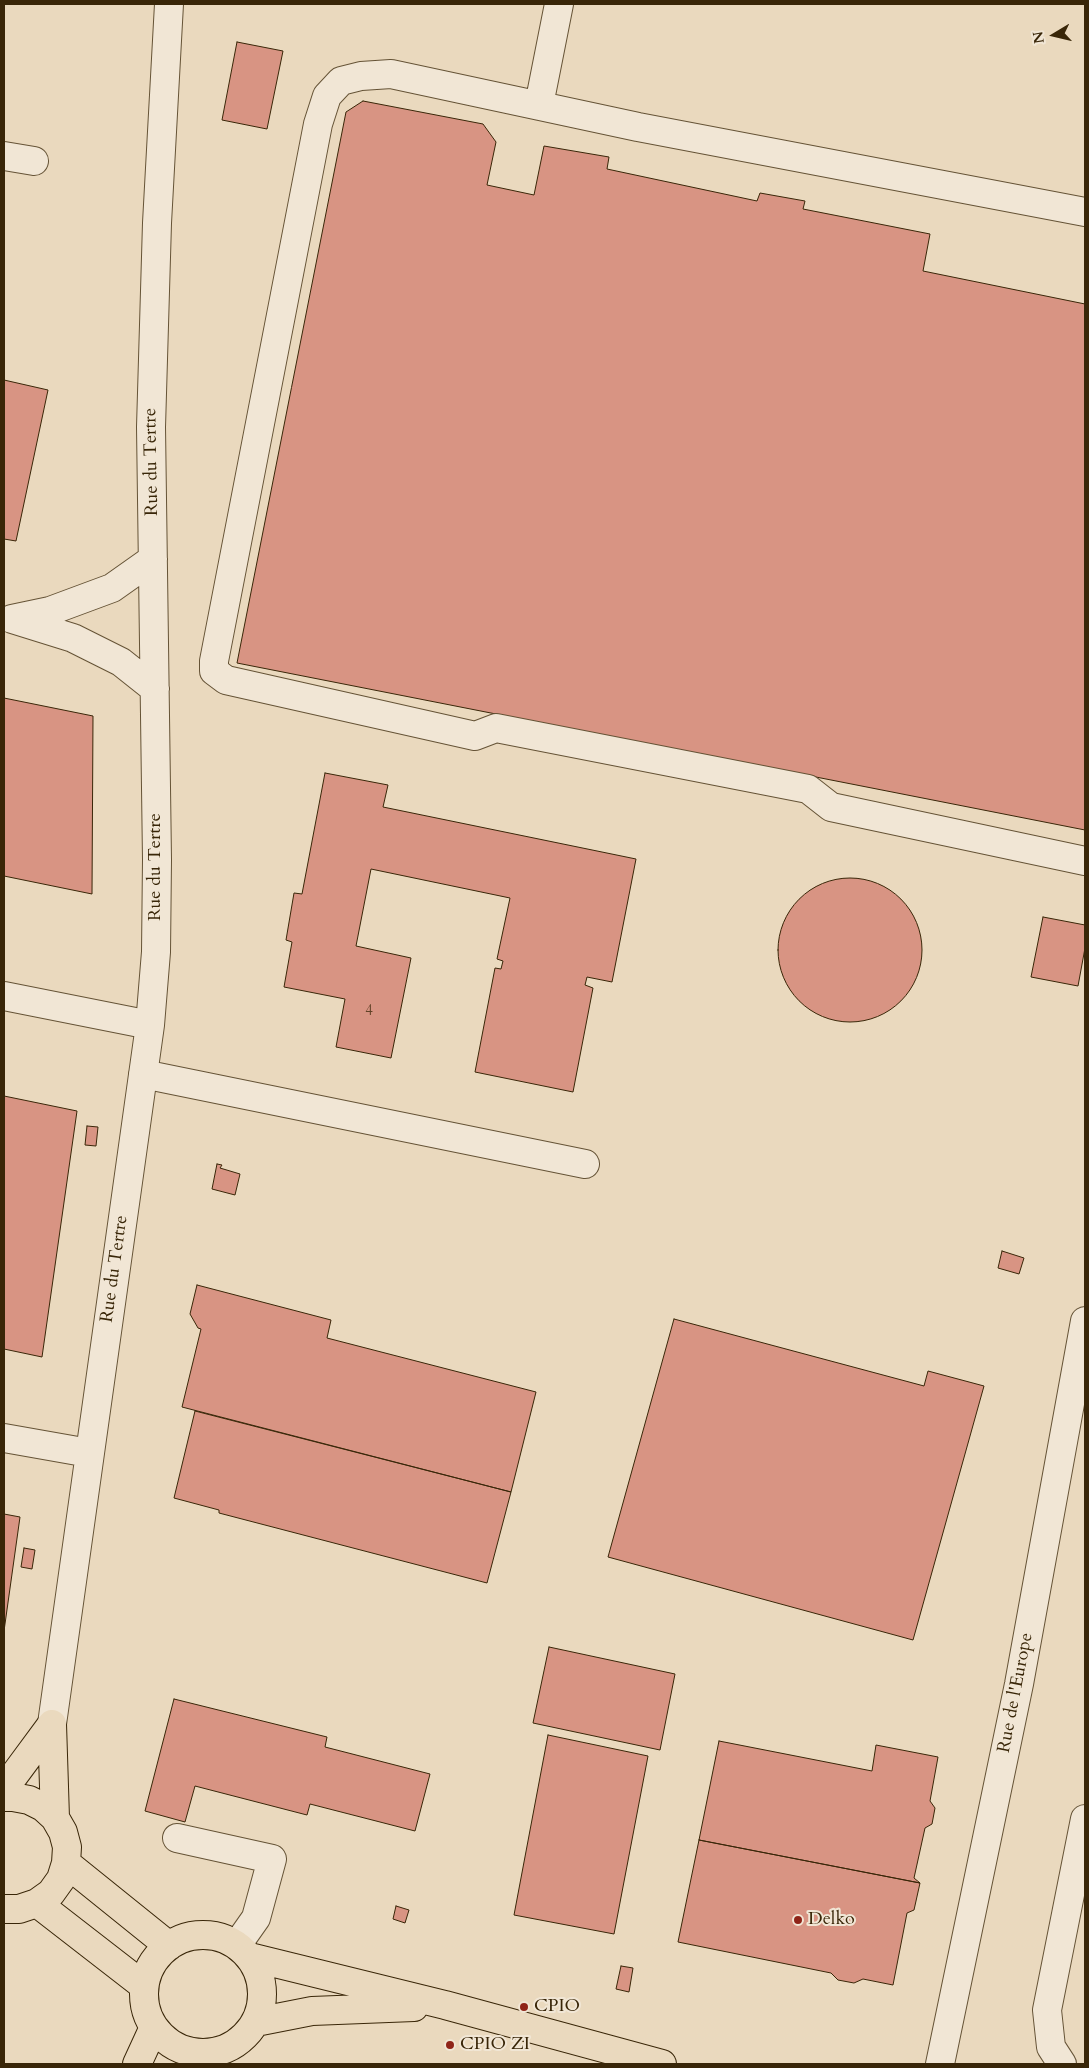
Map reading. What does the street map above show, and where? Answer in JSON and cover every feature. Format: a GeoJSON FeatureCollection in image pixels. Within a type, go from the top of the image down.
{"type":"FeatureCollection","features":[{"type":"Feature","properties":{"kind":"main road"},"geometry":{"type":"LineString","coordinates":[[4,1789],[52,1724]]}},
{"type":"Feature","properties":{"kind":"main road"},"geometry":{"type":"LineString","coordinates":[[52,1724],[55,1818]]}},
{"type":"Feature","properties":{"kind":"main road"},"geometry":{"type":"LineString","coordinates":[[4,1797],[29,1800],[43,1807],[55,1818],[63,1832],[67,1847],[66,1863],[61,1879],[51,1893],[37,1903],[18,1909],[4,1909]]}},
{"type":"Feature","properties":{"kind":"main road"},"geometry":{"type":"LineString","coordinates":[[66,1863],[169,1946]]}},
{"type":"Feature","properties":{"kind":"main road"},"geometry":{"type":"LineString","coordinates":[[37,1903],[144,1986]]}},
{"type":"Feature","properties":{"kind":"main road"},"geometry":{"type":"LineString","coordinates":[[243,1951],[258,1972],[262,1989],[262,2005],[256,2022],[245,2037],[229,2048],[206,2059],[178,2048],[165,2040],[154,2027],[144,2001],[144,1986],[149,1971],[157,1957],[169,1946],[185,1938],[202,1935],[220,1937],[243,1951],[662,2064]]}},
{"type":"Feature","properties":{"kind":"main road"},"geometry":{"type":"LineString","coordinates":[[256,2022],[312,2012],[445,2005]]}},
{"type":"Feature","properties":{"kind":"main road"},"geometry":{"type":"LineString","coordinates":[[137,2064],[154,2027]]}},
{"type":"Feature","properties":{"kind":"street","name":"Rue du Tertre"},"geometry":{"type":"LineString","coordinates":[[52,1724],[150,1025],[156,952],[155,689],[151,427],[153,326],[169,4]]}},
{"type":"Feature","properties":{"kind":"street"},"geometry":{"type":"LineString","coordinates":[[539,106],[559,4]]}},
{"type":"Feature","properties":{"kind":"street"},"geometry":{"type":"LineString","coordinates":[[1085,212],[638,127],[391,74],[362,76],[341,81],[327,96],[318,124],[214,661],[214,671],[226,680],[475,736],[496,728],[808,789],[831,807],[1085,861]]}},
{"type":"Feature","properties":{"kind":"street"},"geometry":{"type":"LineString","coordinates":[[4,156],[34,161]]}},
{"type":"Feature","properties":{"kind":"street"},"geometry":{"type":"LineString","coordinates":[[8,618],[50,611],[112,588],[153,559]]}},
{"type":"Feature","properties":{"kind":"street"},"geometry":{"type":"LineString","coordinates":[[8,618],[73,638],[120,662],[155,689]]}},
{"type":"Feature","properties":{"kind":"street"},"geometry":{"type":"LineString","coordinates":[[4,996],[150,1025]]}},
{"type":"Feature","properties":{"kind":"street"},"geometry":{"type":"LineString","coordinates":[[143,1074],[585,1164]]}},
{"type":"Feature","properties":{"kind":"street","name":"Rue de l'Europe"},"geometry":{"type":"LineString","coordinates":[[940,2064],[1019,1684],[1081,1368],[1085,1320]]}},
{"type":"Feature","properties":{"kind":"street"},"geometry":{"type":"LineString","coordinates":[[4,1438],[89,1453]]}},
{"type":"Feature","properties":{"kind":"street"},"geometry":{"type":"LineString","coordinates":[[1062,2064],[1051,2047],[1047,2010],[1085,1819]]}},
{"type":"Feature","properties":{"kind":"street"},"geometry":{"type":"LineString","coordinates":[[177,1838],[272,1859],[256,1918],[243,1951]]}},
{"type":"Feature","properties":{"kind":"building"},"geometry":{"type":"Polygon","coordinates":[[[237,42],[283,51],[267,129],[222,120],[237,42]]]}},
{"type":"Feature","properties":{"kind":"building"},"geometry":{"type":"Polygon","coordinates":[[[363,101],[483,124],[496,142],[487,185],[534,195],[544,146],[609,157],[607,169],[757,201],[760,193],[805,201],[803,209],[930,234],[923,271],[1085,304],[1085,830],[237,663],[346,112],[363,101]]]}},
{"type":"Feature","properties":{"kind":"building"},"geometry":{"type":"Polygon","coordinates":[[[4,380],[48,390],[16,541],[4,539],[4,380]]]}},
{"type":"Feature","properties":{"kind":"building"},"geometry":{"type":"Polygon","coordinates":[[[4,698],[93,716],[92,894],[4,876],[4,698]]]}},
{"type":"Feature","properties":{"kind":"building"},"geometry":{"type":"Polygon","coordinates":[[[325,773],[388,785],[383,807],[636,859],[612,982],[587,977],[585,985],[593,988],[573,1092],[475,1072],[495,968],[501,969],[503,961],[497,959],[510,898],[371,869],[356,946],[411,958],[391,1058],[336,1047],[345,999],[284,987],[292,942],[286,940],[294,893],[302,894],[325,773]]]}},
{"type":"Feature","properties":{"kind":"building"},"geometry":{"type":"Polygon","coordinates":[[[850,878],[878,883],[901,899],[917,922],[922,950],[917,978],[901,1001],[878,1017],[850,1022],[822,1017],[799,1001],[783,978],[778,950],[783,922],[799,899],[822,883],[850,878]]]}},
{"type":"Feature","properties":{"kind":"building"},"geometry":{"type":"Polygon","coordinates":[[[1043,917],[1085,925],[1085,948],[1078,986],[1031,977],[1043,917]]]}},
{"type":"Feature","properties":{"kind":"building"},"geometry":{"type":"Polygon","coordinates":[[[4,1096],[77,1111],[42,1357],[4,1349],[4,1096]]]}},
{"type":"Feature","properties":{"kind":"building"},"geometry":{"type":"Polygon","coordinates":[[[87,1126],[98,1127],[96,1146],[85,1145],[87,1126]]]}},
{"type":"Feature","properties":{"kind":"building"},"geometry":{"type":"Polygon","coordinates":[[[217,1164],[222,1165],[220,1168],[240,1174],[235,1195],[212,1189],[217,1164]]]}},
{"type":"Feature","properties":{"kind":"building"},"geometry":{"type":"Polygon","coordinates":[[[1002,1251],[1024,1258],[1019,1274],[998,1268],[1002,1251]]]}},
{"type":"Feature","properties":{"kind":"building"},"geometry":{"type":"Polygon","coordinates":[[[197,1285],[331,1320],[327,1338],[536,1392],[511,1492],[182,1407],[201,1329],[198,1328],[190,1314],[197,1285]]]}},
{"type":"Feature","properties":{"kind":"building"},"geometry":{"type":"Polygon","coordinates":[[[674,1319],[924,1386],[928,1371],[984,1386],[913,1640],[608,1557],[674,1319]]]}},
{"type":"Feature","properties":{"kind":"building"},"geometry":{"type":"Polygon","coordinates":[[[195,1411],[511,1492],[487,1583],[219,1513],[219,1510],[174,1498],[195,1411]]]}},
{"type":"Feature","properties":{"kind":"building"},"geometry":{"type":"Polygon","coordinates":[[[4,1514],[20,1517],[4,1631],[4,1514]]]}},
{"type":"Feature","properties":{"kind":"building"},"geometry":{"type":"Polygon","coordinates":[[[24,1548],[35,1550],[32,1569],[21,1567],[24,1548]]]}},
{"type":"Feature","properties":{"kind":"building"},"geometry":{"type":"Polygon","coordinates":[[[549,1647],[675,1674],[660,1750],[533,1723],[549,1647]]]}},
{"type":"Feature","properties":{"kind":"building"},"geometry":{"type":"Polygon","coordinates":[[[174,1699],[327,1737],[325,1747],[430,1774],[415,1831],[310,1804],[307,1815],[195,1786],[185,1822],[145,1811],[174,1699]]]}},
{"type":"Feature","properties":{"kind":"building"},"geometry":{"type":"Polygon","coordinates":[[[548,1735],[648,1756],[614,1934],[514,1915],[548,1735]]]}},
{"type":"Feature","properties":{"kind":"building"},"geometry":{"type":"Polygon","coordinates":[[[719,1741],[872,1771],[876,1745],[938,1757],[930,1801],[935,1808],[932,1824],[925,1828],[914,1878],[920,1883],[699,1840],[719,1741]]]}},
{"type":"Feature","properties":{"kind":"building"},"geometry":{"type":"Polygon","coordinates":[[[699,1840],[920,1883],[914,1910],[907,1913],[893,1985],[863,1979],[854,1983],[838,1980],[831,1973],[678,1942],[699,1840]]]}},
{"type":"Feature","properties":{"kind":"building"},"geometry":{"type":"Polygon","coordinates":[[[396,1906],[409,1910],[405,1923],[393,1919],[396,1906]]]}},
{"type":"Feature","properties":{"kind":"building"},"geometry":{"type":"Polygon","coordinates":[[[621,1966],[633,1968],[629,1992],[616,1989],[621,1966]]]}},
{"type":"Feature","properties":{"kind":"place","name":"Delko"},"geometry":{"type":"Point","coordinates":[798,1920]}},
{"type":"Feature","properties":{"kind":"place","name":"CPIO"},"geometry":{"type":"Point","coordinates":[524,2007]}},
{"type":"Feature","properties":{"kind":"place","name":"CPIO ZI"},"geometry":{"type":"Point","coordinates":[450,2045]}}]}
